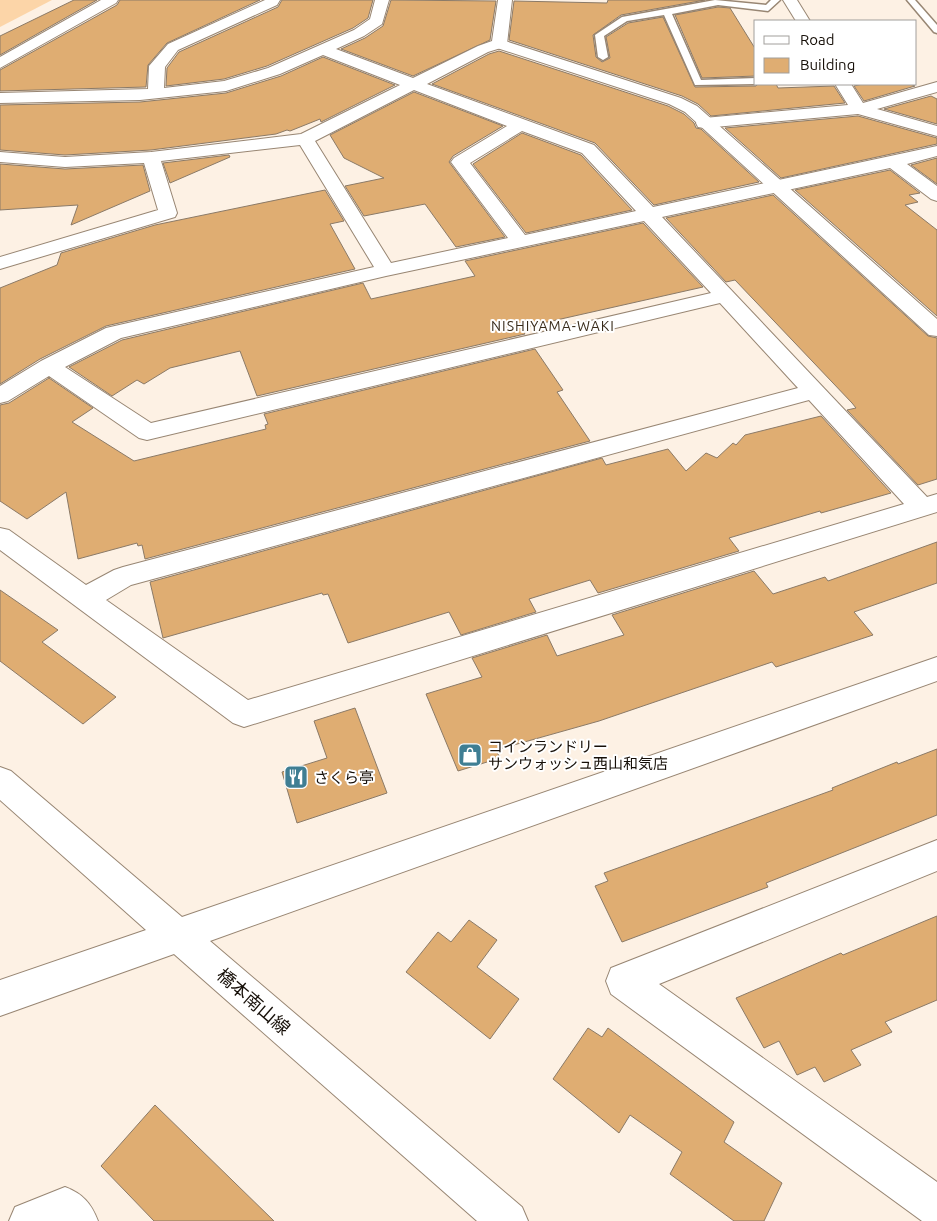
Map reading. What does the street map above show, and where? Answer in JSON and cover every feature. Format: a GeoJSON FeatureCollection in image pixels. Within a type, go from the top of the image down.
{"type":"FeatureCollection","features":[{"type":"Feature","properties":{"kind":"street"},"geometry":{"type":"LineString","coordinates":[[0,62],[111,0]]}},
{"type":"Feature","properties":{"kind":"street"},"geometry":{"type":"LineString","coordinates":[[156,94],[157,66],[173,48],[273,0]]}},
{"type":"Feature","properties":{"kind":"street"},"geometry":{"type":"LineString","coordinates":[[0,98],[156,94],[226,86],[274,71],[359,33],[378,21],[382,0]]}},
{"type":"Feature","properties":{"kind":"street"},"geometry":{"type":"LineString","coordinates":[[499,44],[505,0]]}},
{"type":"Feature","properties":{"kind":"street"},"geometry":{"type":"LineString","coordinates":[[790,0],[802,20]]}},
{"type":"Feature","properties":{"kind":"street"},"geometry":{"type":"LineString","coordinates":[[0,157],[65,162],[151,157],[305,139],[482,49],[499,44],[675,101],[691,109],[775,187],[937,330]]}},
{"type":"Feature","properties":{"kind":"street"},"geometry":{"type":"LineString","coordinates":[[0,538],[244,714],[930,505],[813,391],[588,149],[322,49]]}},
{"type":"Feature","properties":{"kind":"street"},"geometry":{"type":"LineString","coordinates":[[844,85],[859,109],[937,131]]}},
{"type":"Feature","properties":{"kind":"street"},"geometry":{"type":"LineString","coordinates":[[704,123],[859,109],[937,87]]}},
{"type":"Feature","properties":{"kind":"street"},"geometry":{"type":"LineString","coordinates":[[520,125],[460,162],[520,242]]}},
{"type":"Feature","properties":{"kind":"street"},"geometry":{"type":"LineString","coordinates":[[305,139],[386,270]]}},
{"type":"Feature","properties":{"kind":"street"},"geometry":{"type":"LineString","coordinates":[[0,396],[49,366],[114,332],[386,270],[893,162],[937,150]]}},
{"type":"Feature","properties":{"kind":"street"},"geometry":{"type":"LineString","coordinates":[[0,263],[168,213],[151,157]]}},
{"type":"Feature","properties":{"kind":"street"},"geometry":{"type":"LineString","coordinates":[[893,162],[937,195]]}},
{"type":"Feature","properties":{"kind":"street"},"geometry":{"type":"LineString","coordinates":[[49,366],[147,432],[725,296]]}},
{"type":"Feature","properties":{"kind":"street"},"geometry":{"type":"LineString","coordinates":[[85,599],[123,576],[813,391]]}},
{"type":"Feature","properties":{"kind":"street"},"geometry":{"type":"LineString","coordinates":[[0,998],[937,669]]}},
{"type":"Feature","properties":{"kind":"street","name":"橋本南山線"},"geometry":{"type":"LineString","coordinates":[[0,781],[508,1221]]}},
{"type":"Feature","properties":{"kind":"street"},"geometry":{"type":"LineString","coordinates":[[937,855],[624,981],[937,1207]]}},
{"type":"Feature","properties":{"kind":"street"},"geometry":{"type":"LineString","coordinates":[[29,1221],[65,1207],[78,1221]]}},
{"type":"Feature","properties":{"kind":"lane"},"geometry":{"type":"LineString","coordinates":[[603,58],[599,35],[625,19],[718,2],[768,8],[776,0]]}},
{"type":"Feature","properties":{"kind":"lane"},"geometry":{"type":"LineString","coordinates":[[911,0],[937,30]]}},
{"type":"Feature","properties":{"kind":"lane"},"geometry":{"type":"LineString","coordinates":[[667,12],[698,83],[754,81]]}},
{"type":"Feature","properties":{"kind":"shaded area"},"geometry":{"type":"Polygon","coordinates":[[[0,0],[52,0],[0,27],[0,0]]]}},
{"type":"Feature","properties":{"kind":"building"},"geometry":{"type":"Polygon","coordinates":[[[74,0],[97,0],[0,55],[0,36],[74,0]]]}},
{"type":"Feature","properties":{"kind":"building"},"geometry":{"type":"Polygon","coordinates":[[[120,0],[260,0],[167,43],[148,65],[146,87],[0,91],[0,70],[117,5],[120,0]]]}},
{"type":"Feature","properties":{"kind":"building"},"geometry":{"type":"Polygon","coordinates":[[[282,0],[373,0],[368,18],[353,28],[267,66],[224,79],[166,86],[167,68],[179,52],[278,7],[282,0]]]}},
{"type":"Feature","properties":{"kind":"building"},"geometry":{"type":"Polygon","coordinates":[[[391,0],[496,1],[490,40],[413,76],[341,49],[365,38],[383,26],[391,0]]]}},
{"type":"Feature","properties":{"kind":"building"},"geometry":{"type":"Polygon","coordinates":[[[608,0],[705,0],[621,15],[593,35],[596,57],[602,62],[610,58],[606,37],[628,23],[663,17],[695,87],[776,85],[778,88],[834,86],[845,103],[711,116],[698,104],[682,96],[509,40],[514,1],[607,3],[608,0]]]}},
{"type":"Feature","properties":{"kind":"building"},"geometry":{"type":"Polygon","coordinates":[[[718,7],[730,8],[754,47],[754,76],[702,78],[675,15],[718,7]]]}},
{"type":"Feature","properties":{"kind":"building"},"geometry":{"type":"Polygon","coordinates":[[[499,51],[668,106],[684,114],[694,123],[696,128],[701,129],[759,182],[654,205],[595,143],[432,84],[489,54],[499,51]]]}},
{"type":"Feature","properties":{"kind":"building"},"geometry":{"type":"Polygon","coordinates":[[[323,57],[395,85],[321,122],[320,119],[290,131],[287,130],[276,134],[151,150],[65,155],[0,150],[0,105],[140,102],[226,93],[281,76],[323,57]]]}},
{"type":"Feature","properties":{"kind":"building"},"geometry":{"type":"Polygon","coordinates":[[[912,85],[915,86],[864,101],[854,86],[912,85]]]}},
{"type":"Feature","properties":{"kind":"building"},"geometry":{"type":"Polygon","coordinates":[[[414,92],[503,126],[453,156],[449,162],[505,237],[456,247],[425,204],[364,216],[345,186],[384,178],[344,158],[330,135],[414,92]]]}},
{"type":"Feature","properties":{"kind":"building"},"geometry":{"type":"Polygon","coordinates":[[[931,96],[937,99],[937,124],[884,109],[931,96]]]}},
{"type":"Feature","properties":{"kind":"building"},"geometry":{"type":"Polygon","coordinates":[[[858,116],[937,138],[937,144],[781,178],[725,128],[858,116]]]}},
{"type":"Feature","properties":{"kind":"building"},"geometry":{"type":"Polygon","coordinates":[[[522,133],[581,155],[632,210],[526,233],[473,164],[522,133]]]}},
{"type":"Feature","properties":{"kind":"building"},"geometry":{"type":"Polygon","coordinates":[[[229,155],[230,157],[170,183],[163,163],[229,155]]]}},
{"type":"Feature","properties":{"kind":"building"},"geometry":{"type":"Polygon","coordinates":[[[937,158],[937,184],[911,165],[937,158]]]}},
{"type":"Feature","properties":{"kind":"building"},"geometry":{"type":"Polygon","coordinates":[[[0,164],[65,169],[143,165],[150,191],[71,225],[78,205],[0,210],[0,164]]]}},
{"type":"Feature","properties":{"kind":"building"},"geometry":{"type":"Polygon","coordinates":[[[890,170],[920,193],[909,195],[918,202],[905,205],[937,230],[937,316],[795,190],[890,170]]]}},
{"type":"Feature","properties":{"kind":"building"},"geometry":{"type":"Polygon","coordinates":[[[325,190],[344,221],[330,224],[355,269],[106,326],[40,359],[0,384],[0,288],[57,265],[61,253],[155,225],[325,190]]]}},
{"type":"Feature","properties":{"kind":"building"},"geometry":{"type":"Polygon","coordinates":[[[773,195],[928,336],[937,338],[937,479],[918,485],[847,410],[856,408],[852,403],[735,280],[726,282],[666,218],[773,195]]]}},
{"type":"Feature","properties":{"kind":"building"},"geometry":{"type":"Polygon","coordinates":[[[643,223],[703,287],[521,328],[525,334],[257,396],[240,351],[170,368],[144,384],[137,380],[112,396],[69,367],[122,340],[363,283],[371,299],[475,276],[465,261],[643,223]]]}},
{"type":"Feature","properties":{"kind":"building"},"geometry":{"type":"Polygon","coordinates":[[[535,349],[563,390],[557,392],[590,441],[145,559],[142,545],[138,546],[137,543],[78,559],[66,492],[27,519],[0,501],[0,405],[9,403],[49,378],[93,408],[72,422],[134,461],[266,429],[265,425],[268,424],[264,414],[535,349]]]}},
{"type":"Feature","properties":{"kind":"building"},"geometry":{"type":"Polygon","coordinates":[[[821,416],[891,493],[821,513],[820,511],[729,538],[739,551],[598,593],[590,580],[529,599],[536,612],[461,635],[449,612],[348,643],[328,594],[323,595],[322,593],[163,638],[150,582],[602,458],[606,465],[668,449],[686,471],[706,453],[717,458],[733,443],[736,445],[745,435],[821,416]]]}},
{"type":"Feature","properties":{"kind":"building"},"geometry":{"type":"Polygon","coordinates":[[[937,542],[937,583],[854,612],[873,635],[776,667],[772,662],[599,721],[496,750],[500,758],[458,771],[426,694],[482,677],[472,658],[547,635],[557,656],[624,635],[612,615],[754,571],[773,594],[825,577],[828,581],[937,542]]]}},
{"type":"Feature","properties":{"kind":"building"},"geometry":{"type":"Polygon","coordinates":[[[0,590],[58,630],[42,642],[116,697],[83,724],[0,661],[0,590]]]}},
{"type":"Feature","properties":{"kind":"building"},"geometry":{"type":"Polygon","coordinates":[[[355,708],[387,793],[297,823],[282,772],[327,758],[314,721],[355,708]]]}},
{"type":"Feature","properties":{"kind":"building"},"geometry":{"type":"Polygon","coordinates":[[[937,749],[937,815],[766,883],[768,887],[622,942],[595,886],[608,881],[604,873],[833,790],[832,788],[897,762],[898,764],[937,749]]]}},
{"type":"Feature","properties":{"kind":"building"},"geometry":{"type":"Polygon","coordinates":[[[937,916],[937,1000],[885,1022],[892,1032],[851,1050],[861,1065],[824,1082],[815,1067],[797,1075],[779,1041],[764,1048],[736,998],[841,953],[843,955],[937,916]]]}},
{"type":"Feature","properties":{"kind":"building"},"geometry":{"type":"Polygon","coordinates":[[[469,920],[497,940],[477,967],[519,999],[490,1039],[406,972],[438,932],[451,942],[469,920]]]}},
{"type":"Feature","properties":{"kind":"building"},"geometry":{"type":"Polygon","coordinates":[[[588,1028],[602,1037],[608,1028],[734,1122],[724,1142],[782,1183],[764,1221],[734,1221],[670,1174],[682,1152],[630,1115],[619,1133],[553,1079],[588,1028]]]}},
{"type":"Feature","properties":{"kind":"building"},"geometry":{"type":"Polygon","coordinates":[[[155,1105],[274,1221],[154,1221],[101,1166],[155,1105]]]}},
{"type":"Feature","properties":{"kind":"place","name":"コインランドリー サンウォッシュ西山和気店"},"geometry":{"type":"Point","coordinates":[470,755]}},
{"type":"Feature","properties":{"kind":"place","name":"さくら亭"},"geometry":{"type":"Point","coordinates":[296,777]}},
{"type":"Feature","properties":{"kind":"district","name":"NISHIYAMA-WAKI"},"geometry":{"type":"Point","coordinates":[553,326]}}]}
